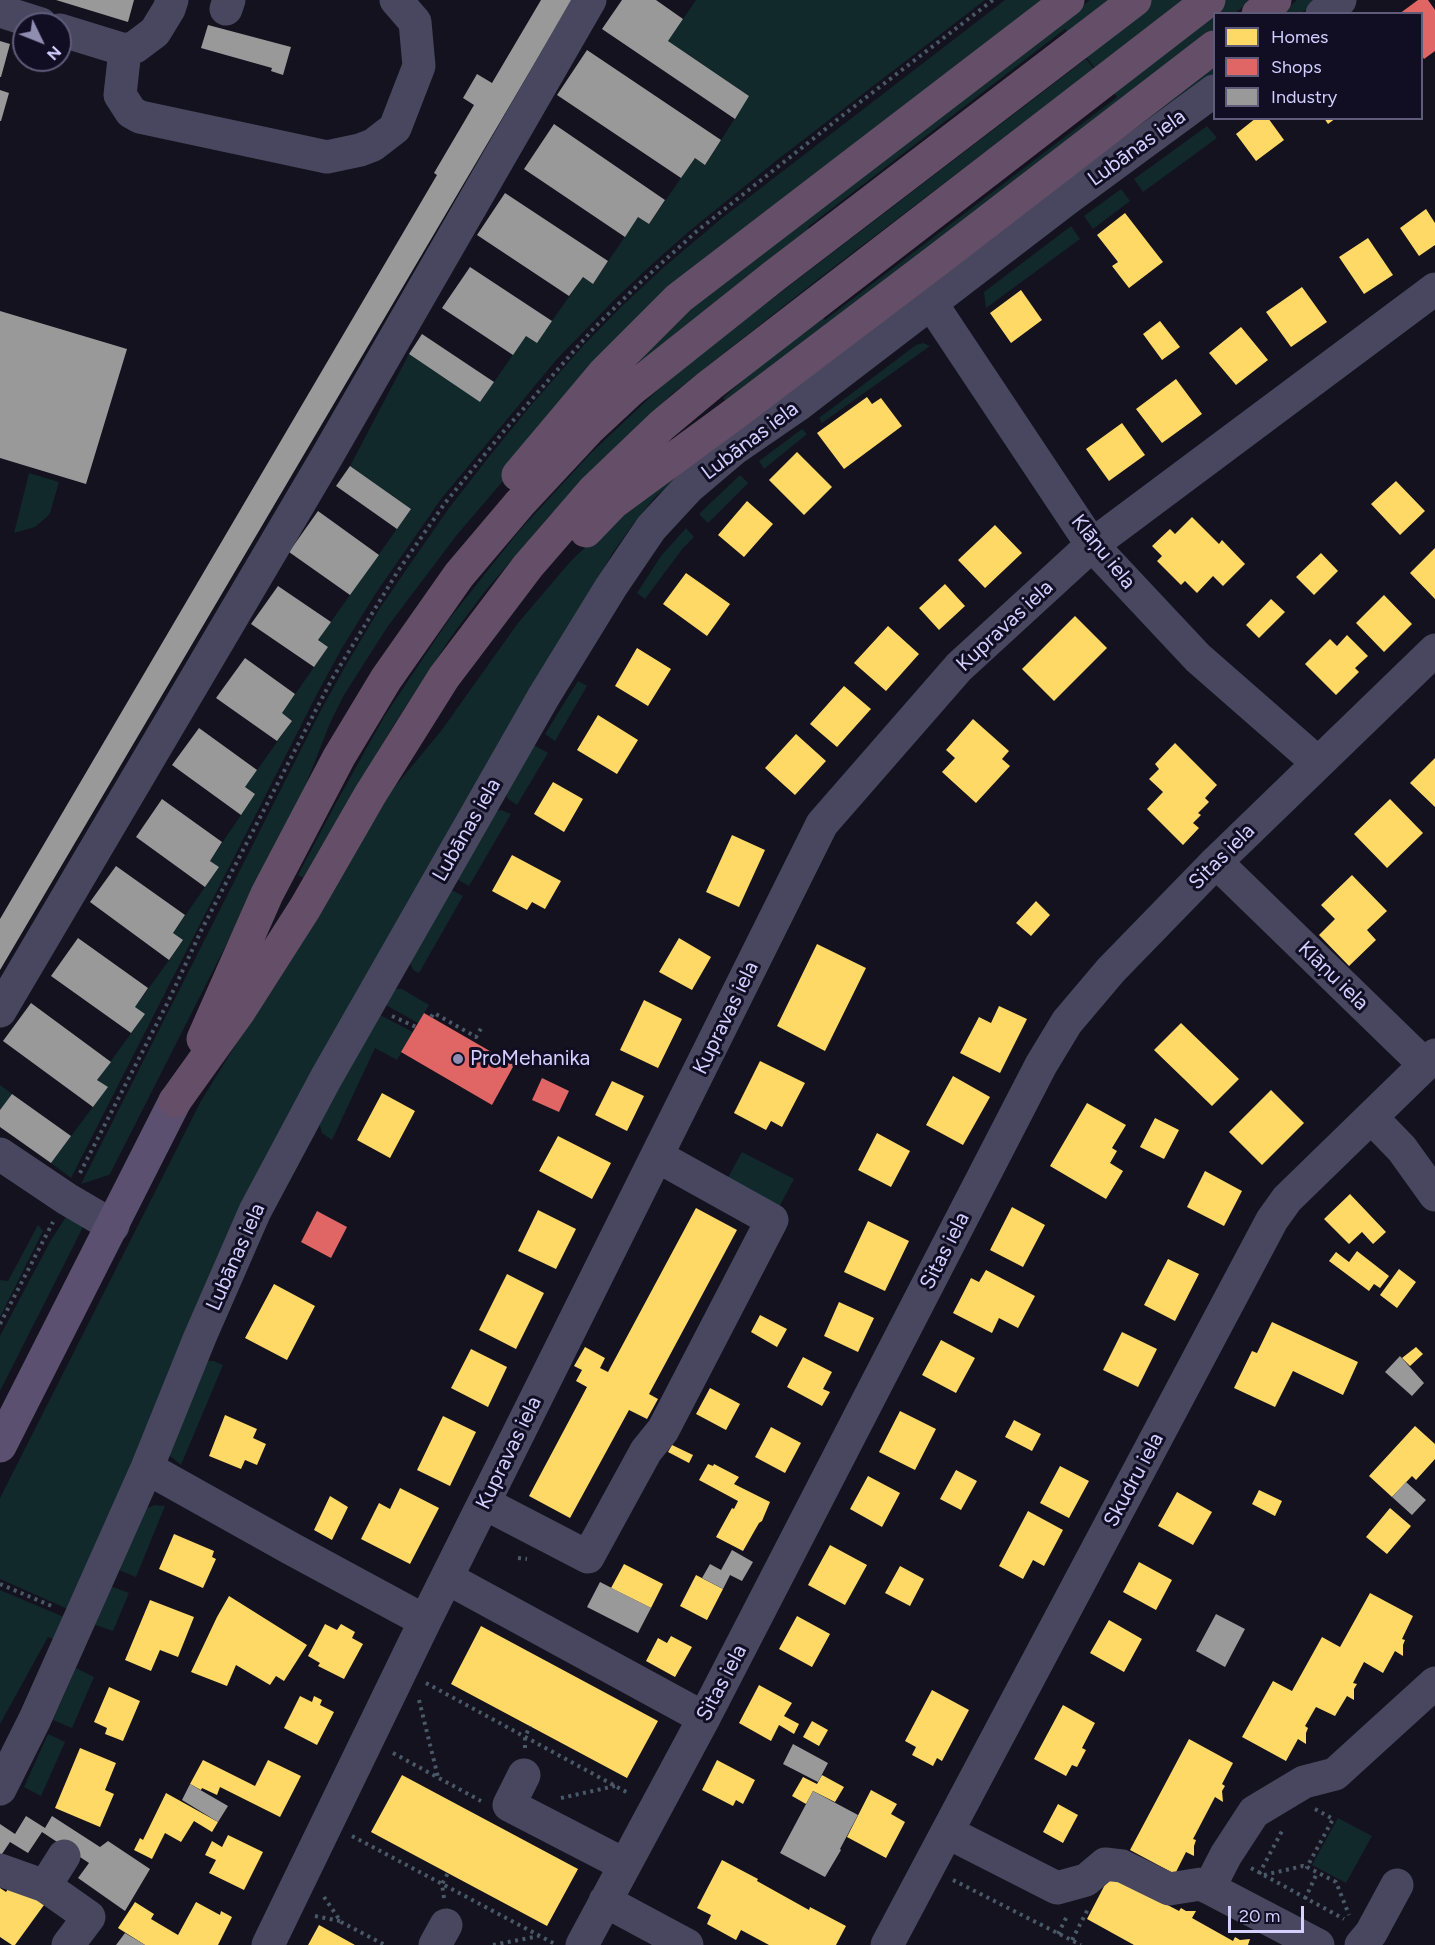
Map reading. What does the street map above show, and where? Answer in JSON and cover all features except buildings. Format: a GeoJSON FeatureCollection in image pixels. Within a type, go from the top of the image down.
{"type":"FeatureCollection","features":[{"type":"Feature","properties":{"kind":"highway"},"geometry":{"type":"LineString","coordinates":[[175,1101],[267,894],[339,757],[386,679],[459,575],[514,479],[603,374],[679,298],[1068,0]]}},
{"type":"Feature","properties":{"kind":"highway"},"geometry":{"type":"LineString","coordinates":[[459,575],[589,429],[632,389],[774,276],[1135,0]]}},
{"type":"Feature","properties":{"kind":"highway"},"geometry":{"type":"LineString","coordinates":[[175,1101],[238,1013],[305,908],[444,676],[528,566],[593,491],[662,425],[782,328],[1209,0]]}},
{"type":"Feature","properties":{"kind":"highway"},"geometry":{"type":"LineString","coordinates":[[1260,12],[1275,0]]}},
{"type":"Feature","properties":{"kind":"highway"},"geometry":{"type":"LineString","coordinates":[[444,676],[613,503],[803,362],[1213,49]]}},
{"type":"Feature","properties":{"kind":"main road"},"geometry":{"type":"LineString","coordinates":[[0,1446],[175,1101]]}},
{"type":"Feature","properties":{"kind":"street"},"geometry":{"type":"LineString","coordinates":[[72,34],[125,50],[135,47],[155,32],[172,0]]}},
{"type":"Feature","properties":{"kind":"street"},"geometry":{"type":"LineString","coordinates":[[125,50],[120,95],[131,112],[140,117],[327,157],[373,146],[394,128],[419,66],[416,22],[396,0]]}},
{"type":"Feature","properties":{"kind":"street"},"geometry":{"type":"LineString","coordinates":[[0,1011],[326,458],[590,0]]}},
{"type":"Feature","properties":{"kind":"street"},"geometry":{"type":"LineString","coordinates":[[1325,12],[1340,0]]}},
{"type":"Feature","properties":{"kind":"street","name":"Lubānas iela"},"geometry":{"type":"LineString","coordinates":[[0,1789],[81,1619],[255,1211],[326,1078],[544,696],[621,571],[651,528],[688,488],[734,449],[798,405],[1067,199],[1213,92]]}},
{"type":"Feature","properties":{"kind":"street","name":"Kupravas iela"},"geometry":{"type":"LineString","coordinates":[[268,1945],[369,1740],[408,1673],[425,1621],[822,824],[959,667],[1092,545],[1435,289]]}},
{"type":"Feature","properties":{"kind":"street","name":"Klāņu iela"},"geometry":{"type":"LineString","coordinates":[[931,303],[1092,545],[1198,658],[1318,763]]}},
{"type":"Feature","properties":{"kind":"street","name":"Sitas iela"},"geometry":{"type":"LineString","coordinates":[[582,1945],[704,1718],[1041,1065],[1067,1022],[1111,970],[1216,862],[1435,650]]}},
{"type":"Feature","properties":{"kind":"street","name":"Klāņu iela"},"geometry":{"type":"LineString","coordinates":[[1216,862],[1430,1060]]}},
{"type":"Feature","properties":{"kind":"street","name":"Skudru iela"},"geometry":{"type":"LineString","coordinates":[[887,1945],[1272,1220],[1287,1199],[1430,1060]]}},
{"type":"Feature","properties":{"kind":"street"},"geometry":{"type":"LineString","coordinates":[[1372,1118],[1402,1149],[1435,1195]]}},
{"type":"Feature","properties":{"kind":"street"},"geometry":{"type":"LineString","coordinates":[[0,1154],[112,1226]]}},
{"type":"Feature","properties":{"kind":"street"},"geometry":{"type":"LineString","coordinates":[[484,1503],[588,1557],[646,1451],[663,1430],[772,1220],[657,1156]]}},
{"type":"Feature","properties":{"kind":"street"},"geometry":{"type":"LineString","coordinates":[[147,1468],[425,1621]]}},
{"type":"Feature","properties":{"kind":"street"},"geometry":{"type":"LineString","coordinates":[[447,1578],[704,1718]]}},
{"type":"Feature","properties":{"kind":"street"},"geometry":{"type":"LineString","coordinates":[[1209,1888],[1226,1855],[1254,1812],[1292,1796],[1304,1782],[1335,1774],[1435,1683]]}},
{"type":"Feature","properties":{"kind":"street"},"geometry":{"type":"LineString","coordinates":[[524,1775],[509,1805],[624,1865]]}},
{"type":"Feature","properties":{"kind":"street"},"geometry":{"type":"LineString","coordinates":[[947,1832],[1057,1888],[1086,1880],[1105,1864],[1122,1866],[1169,1889],[1201,1884],[1318,1945]]}},
{"type":"Feature","properties":{"kind":"street"},"geometry":{"type":"LineString","coordinates":[[45,1886],[63,1856]]}},
{"type":"Feature","properties":{"kind":"street"},"geometry":{"type":"LineString","coordinates":[[0,1870],[45,1886],[89,1917],[68,1945]]}},
{"type":"Feature","properties":{"kind":"street"},"geometry":{"type":"LineString","coordinates":[[1361,1945],[1371,1933],[1397,1885]]}},
{"type":"Feature","properties":{"kind":"street"},"geometry":{"type":"LineString","coordinates":[[605,1901],[687,1945]]}},
{"type":"Feature","properties":{"kind":"path"},"geometry":{"type":"LineString","coordinates":[[431,1017],[434,1013],[476,1037],[483,1025]]}},
{"type":"Feature","properties":{"kind":"path"},"geometry":{"type":"LineString","coordinates":[[0,1584],[81,1619]]}},
{"type":"Feature","properties":{"kind":"path"},"geometry":{"type":"LineString","coordinates":[[408,1673],[438,1778]]}},
{"type":"Feature","properties":{"kind":"path"},"geometry":{"type":"LineString","coordinates":[[408,1673],[656,1808]]}},
{"type":"Feature","properties":{"kind":"path"},"geometry":{"type":"LineString","coordinates":[[369,1740],[488,1805],[509,1805]]}},
{"type":"Feature","properties":{"kind":"path"},"geometry":{"type":"LineString","coordinates":[[561,1798],[615,1786]]}},
{"type":"Feature","properties":{"kind":"path"},"geometry":{"type":"LineString","coordinates":[[1243,1906],[1262,1874],[1292,1796],[1333,1819],[1307,1867]]}},
{"type":"Feature","properties":{"kind":"path"},"geometry":{"type":"LineString","coordinates":[[328,1823],[557,1945]]}},
{"type":"Feature","properties":{"kind":"path"},"geometry":{"type":"LineString","coordinates":[[1226,1855],[1352,1923],[1336,1882],[1303,1866],[1262,1874]]}},
{"type":"Feature","properties":{"kind":"path"},"geometry":{"type":"LineString","coordinates":[[306,1868],[340,1922],[385,1945]]}},
{"type":"Feature","properties":{"kind":"path"},"geometry":{"type":"LineString","coordinates":[[928,1868],[1082,1945]]}},
{"type":"Feature","properties":{"kind":"path"},"geometry":{"type":"LineString","coordinates":[[1289,1929],[1317,1873]]}},
{"type":"Feature","properties":{"kind":"path"},"geometry":{"type":"LineString","coordinates":[[1072,1940],[1079,1926]]}},
{"type":"Feature","properties":{"kind":"path"},"geometry":{"type":"LineString","coordinates":[[493,1945],[540,1936]]}},
{"type":"Feature","properties":{"kind":"green space"},"geometry":{"type":"Polygon","coordinates":[[[696,0],[985,0],[777,160],[649,267],[557,359],[441,499],[376,593],[318,692],[71,1178],[51,1163],[107,1088],[97,1080],[145,1014],[135,1007],[183,941],[173,933],[219,867],[210,861],[255,794],[245,787],[292,721],[282,713],[328,647],[318,640],[411,509],[350,466],[409,354],[480,402],[526,336],[537,342],[583,277],[593,284],[638,217],[649,224],[695,158],[706,164],[749,96],[668,41],[696,0]]]}},
{"type":"Feature","properties":{"kind":"green space"},"geometry":{"type":"Polygon","coordinates":[[[1005,0],[1045,0],[572,400],[456,536],[388,626],[344,695],[330,723],[301,797],[111,1172],[109,1175],[81,1184],[321,710],[346,665],[408,567],[449,508],[488,458],[583,346],[664,267],[722,218],[1005,0]]]}},
{"type":"Feature","properties":{"kind":"green space"},"geometry":{"type":"Polygon","coordinates":[[[1090,0],[1252,0],[1236,12],[1213,12],[1213,31],[1187,52],[727,402],[723,398],[751,373],[823,318],[825,320],[1117,97],[1065,29],[808,227],[809,229],[640,363],[638,360],[685,312],[762,250],[1090,0]]]}},
{"type":"Feature","properties":{"kind":"green space"},"geometry":{"type":"Polygon","coordinates":[[[1297,0],[1319,0],[1302,12],[1283,12],[1297,0]]]}},
{"type":"Feature","properties":{"kind":"green space"},"geometry":{"type":"Polygon","coordinates":[[[1086,59],[1094,69],[817,280],[672,394],[549,516],[483,594],[451,637],[395,723],[303,878],[298,875],[384,717],[450,618],[519,531],[591,453],[661,387],[704,351],[1086,59]]]}},
{"type":"Feature","properties":{"kind":"green space"},"geometry":{"type":"Polygon","coordinates":[[[1213,68],[1213,78],[674,481],[656,496],[634,523],[612,554],[484,775],[70,1610],[0,1579],[0,1498],[201,1101],[393,789],[441,731],[518,623],[570,562],[634,499],[1213,68]]]}},
{"type":"Feature","properties":{"kind":"green space"},"geometry":{"type":"Polygon","coordinates":[[[1207,126],[1217,138],[1143,192],[1134,179],[1207,126]]]}},
{"type":"Feature","properties":{"kind":"green space"},"geometry":{"type":"Polygon","coordinates":[[[1121,189],[1130,201],[1093,229],[1084,216],[1121,189]]]}},
{"type":"Feature","properties":{"kind":"green space"},"geometry":{"type":"Polygon","coordinates":[[[1071,226],[1080,239],[986,308],[984,292],[1071,226]]]}},
{"type":"Feature","properties":{"kind":"green space"},"geometry":{"type":"Polygon","coordinates":[[[923,343],[930,346],[822,423],[819,418],[916,345],[923,343]]]}},
{"type":"Feature","properties":{"kind":"green space"},"geometry":{"type":"Polygon","coordinates":[[[802,429],[807,434],[764,469],[759,461],[802,429]]]}},
{"type":"Feature","properties":{"kind":"green space"},"geometry":{"type":"Polygon","coordinates":[[[29,473],[59,482],[48,516],[35,527],[14,533],[29,473]]]}},
{"type":"Feature","properties":{"kind":"green space"},"geometry":{"type":"Polygon","coordinates":[[[740,475],[748,483],[708,523],[699,514],[740,475]]]}},
{"type":"Feature","properties":{"kind":"green space"},"geometry":{"type":"Polygon","coordinates":[[[686,528],[694,537],[683,548],[645,599],[637,593],[661,556],[686,528]]]}},
{"type":"Feature","properties":{"kind":"green space"},"geometry":{"type":"Polygon","coordinates":[[[578,681],[587,686],[555,741],[545,734],[578,681]]]}},
{"type":"Feature","properties":{"kind":"green space"},"geometry":{"type":"Polygon","coordinates":[[[532,744],[548,753],[517,805],[507,798],[507,785],[532,744]]]}},
{"type":"Feature","properties":{"kind":"green space"},"geometry":{"type":"Polygon","coordinates":[[[501,810],[511,814],[469,886],[455,878],[491,813],[501,810]]]}},
{"type":"Feature","properties":{"kind":"green space"},"geometry":{"type":"Polygon","coordinates":[[[448,888],[463,896],[419,973],[413,970],[409,960],[448,888]]]}},
{"type":"Feature","properties":{"kind":"green space"},"geometry":{"type":"Polygon","coordinates":[[[402,989],[429,1005],[418,1023],[384,1004],[389,993],[402,989]]]}},
{"type":"Feature","properties":{"kind":"green space"},"geometry":{"type":"Polygon","coordinates":[[[378,1014],[413,1032],[397,1060],[375,1048],[332,1140],[322,1133],[319,1122],[378,1014]]]}},
{"type":"Feature","properties":{"kind":"green space"},"geometry":{"type":"Polygon","coordinates":[[[0,1085],[12,1094],[0,1110],[0,1085]]]}},
{"type":"Feature","properties":{"kind":"green space"},"geometry":{"type":"Polygon","coordinates":[[[742,1152],[794,1179],[777,1211],[725,1183],[742,1152]]]}},
{"type":"Feature","properties":{"kind":"green space"},"geometry":{"type":"Polygon","coordinates":[[[68,1214],[82,1222],[82,1229],[0,1391],[0,1336],[51,1240],[68,1214]]]}},
{"type":"Feature","properties":{"kind":"green space"},"geometry":{"type":"Polygon","coordinates":[[[38,1225],[43,1231],[0,1317],[0,1280],[8,1281],[38,1225]]]}},
{"type":"Feature","properties":{"kind":"green space"},"geometry":{"type":"Polygon","coordinates":[[[205,1361],[214,1361],[223,1365],[181,1465],[169,1455],[205,1361]]]}},
{"type":"Feature","properties":{"kind":"green space"},"geometry":{"type":"Polygon","coordinates":[[[155,1505],[165,1506],[136,1577],[119,1570],[144,1509],[155,1505]]]}},
{"type":"Feature","properties":{"kind":"green space"},"geometry":{"type":"Polygon","coordinates":[[[110,1586],[129,1593],[113,1631],[93,1624],[110,1586]]]}},
{"type":"Feature","properties":{"kind":"green space"},"geometry":{"type":"Polygon","coordinates":[[[0,1590],[64,1617],[53,1639],[48,1637],[0,1724],[0,1590]]]}},
{"type":"Feature","properties":{"kind":"green space"},"geometry":{"type":"Polygon","coordinates":[[[76,1668],[94,1677],[72,1728],[53,1720],[76,1668]]]}},
{"type":"Feature","properties":{"kind":"green space"},"geometry":{"type":"Polygon","coordinates":[[[48,1734],[65,1742],[41,1796],[24,1787],[48,1734]]]}},
{"type":"Feature","properties":{"kind":"green space"},"geometry":{"type":"Polygon","coordinates":[[[1338,1818],[1372,1836],[1346,1883],[1312,1865],[1338,1818]]]}},
{"type":"Feature","properties":{"kind":"place","name":"ProMehanika"},"geometry":{"type":"Point","coordinates":[458,1059]}}]}
